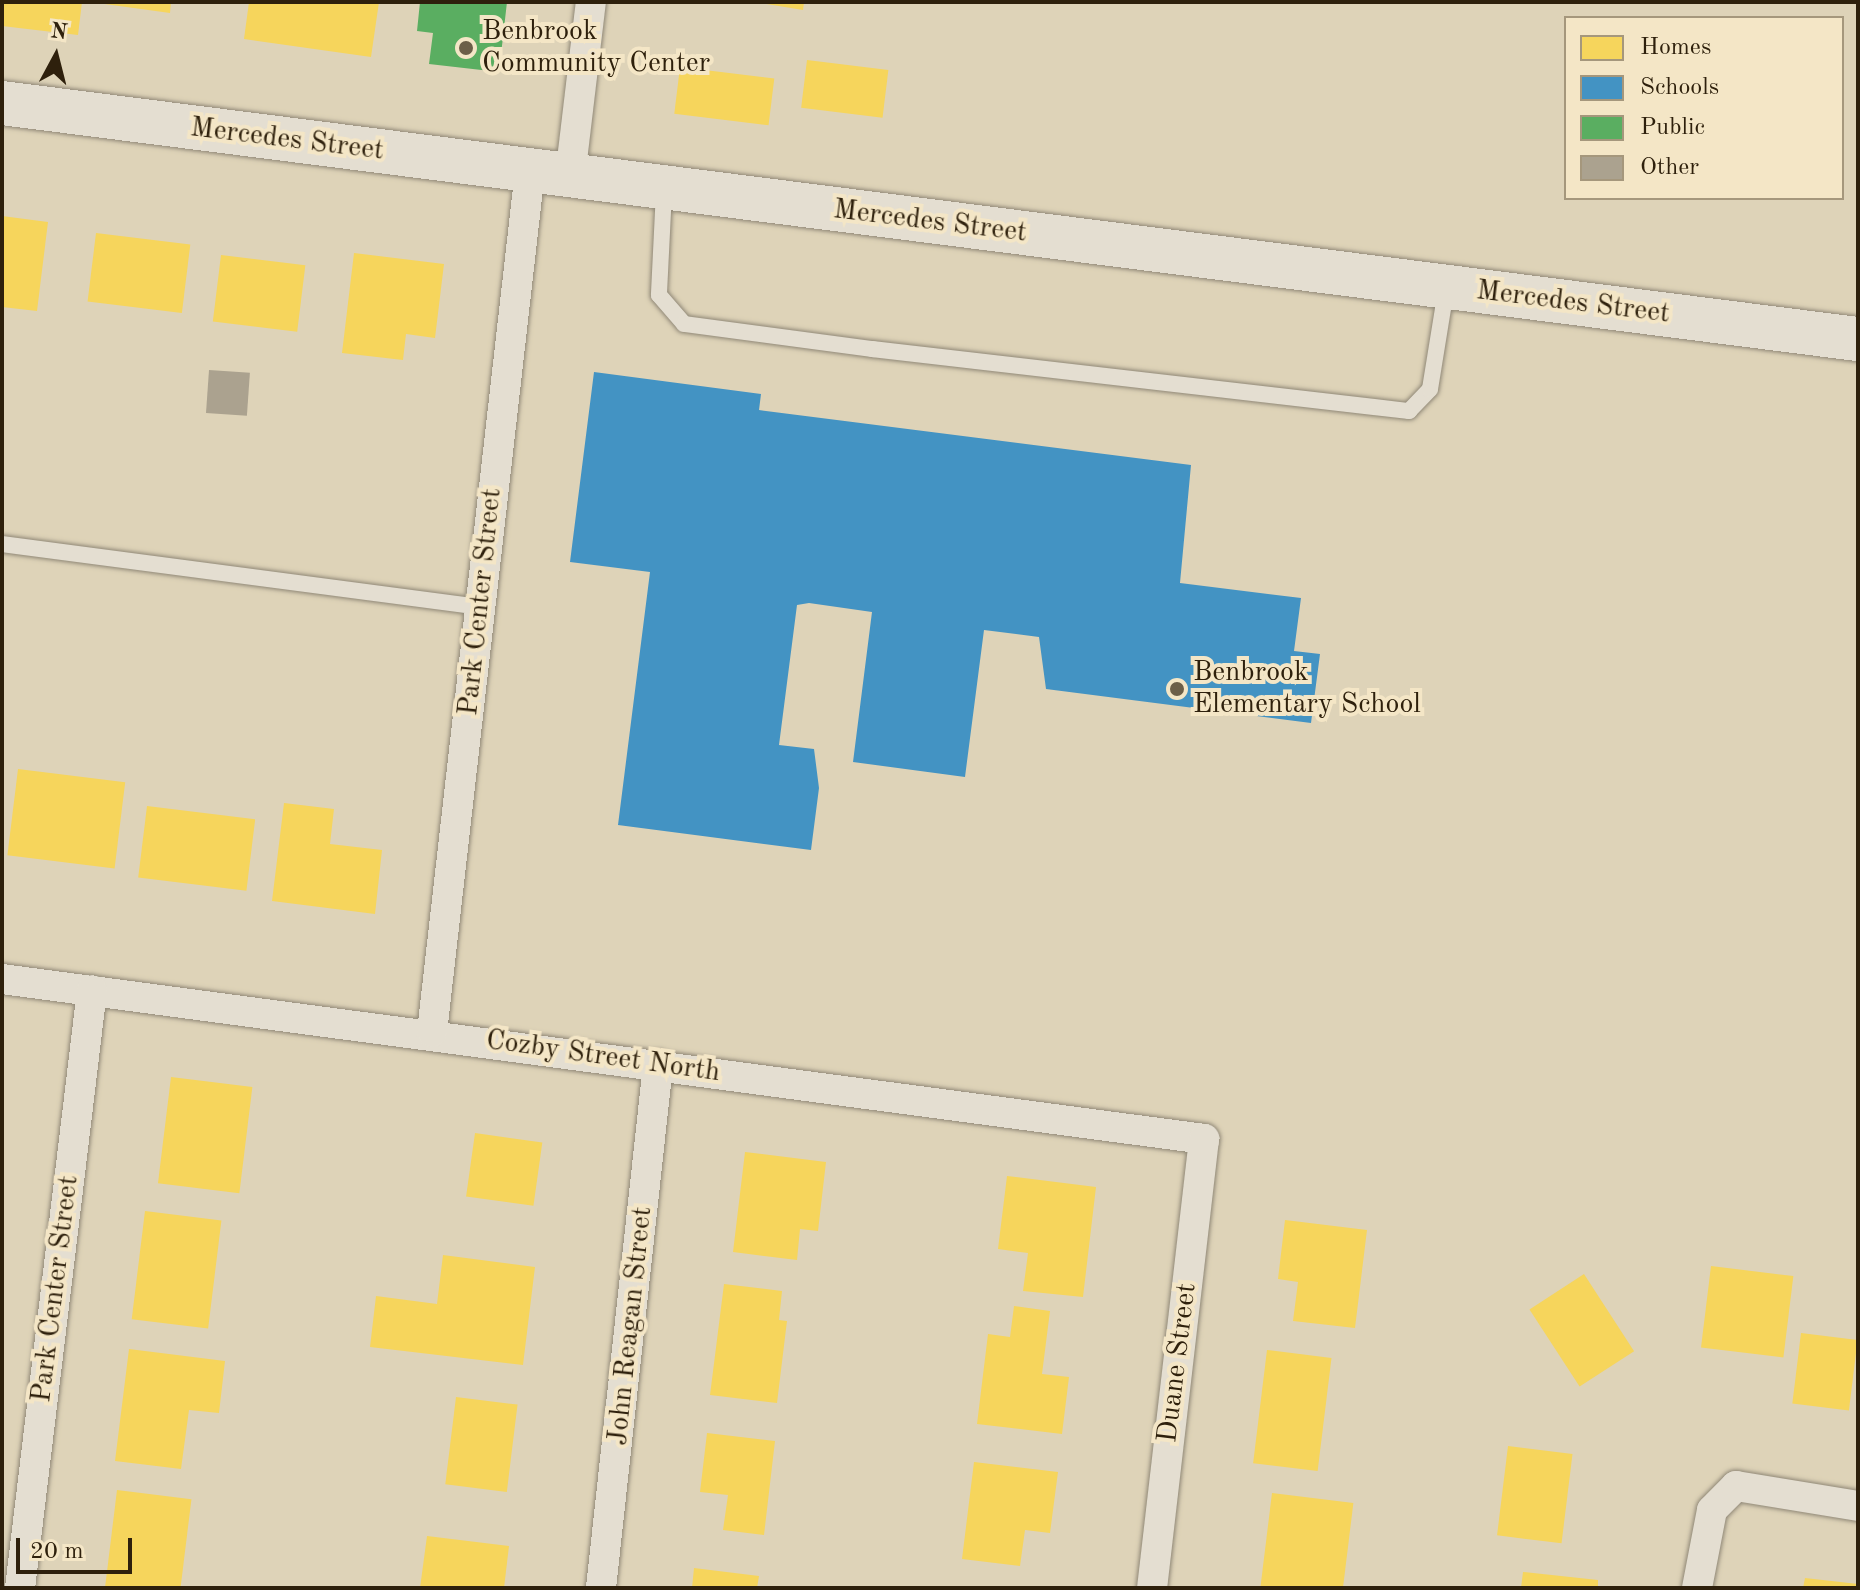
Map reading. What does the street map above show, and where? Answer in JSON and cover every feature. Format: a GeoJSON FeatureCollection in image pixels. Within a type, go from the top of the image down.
{"type":"FeatureCollection","features":[{"type":"Feature","properties":{"kind":"street","name":"Park Center Street"},"geometry":{"type":"LineString","coordinates":[[432,1032],[481,607],[550,174],[591,2]]}},
{"type":"Feature","properties":{"kind":"street","name":"Mercedes Street"},"geometry":{"type":"LineString","coordinates":[[2,103],[1858,339]]}},
{"type":"Feature","properties":{"kind":"street","name":"Cozby Street North"},"geometry":{"type":"LineString","coordinates":[[2,979],[432,1032],[1204,1139]]}},
{"type":"Feature","properties":{"kind":"street","name":"Park Center Street"},"geometry":{"type":"LineString","coordinates":[[20,1588],[92,990]]}},
{"type":"Feature","properties":{"kind":"street","name":"John Reagan Street"},"geometry":{"type":"LineString","coordinates":[[601,1588],[658,1065]]}},
{"type":"Feature","properties":{"kind":"street","name":"Duane Street"},"geometry":{"type":"LineString","coordinates":[[1152,1588],[1204,1139]]}},
{"type":"Feature","properties":{"kind":"street"},"geometry":{"type":"LineString","coordinates":[[1697,1588],[1716,1499],[1736,1486],[1858,1506]]}},
{"type":"Feature","properties":{"kind":"lane"},"geometry":{"type":"LineString","coordinates":[[664,189],[659,295],[684,324],[933,356],[1409,411],[1430,389],[1446,287]]}},
{"type":"Feature","properties":{"kind":"lane"},"geometry":{"type":"LineString","coordinates":[[2,544],[481,607]]}},
{"type":"Feature","properties":{"kind":"building: Homes"},"geometry":{"type":"Polygon","coordinates":[[[2,2],[82,2],[78,35],[2,26],[2,2]]]}},
{"type":"Feature","properties":{"kind":"building: Homes"},"geometry":{"type":"Polygon","coordinates":[[[90,2],[171,2],[170,13],[90,2]]]}},
{"type":"Feature","properties":{"kind":"building: Homes"},"geometry":{"type":"Polygon","coordinates":[[[249,2],[379,2],[371,57],[244,39],[249,2]]]}},
{"type":"Feature","properties":{"kind":"building: Homes"},"geometry":{"type":"Polygon","coordinates":[[[754,2],[804,2],[803,10],[754,2]]]}},
{"type":"Feature","properties":{"kind":"building: Homes"},"geometry":{"type":"Polygon","coordinates":[[[807,60],[888,70],[883,118],[801,108],[807,60]]]}},
{"type":"Feature","properties":{"kind":"building: Homes"},"geometry":{"type":"Polygon","coordinates":[[[680,67],[774,79],[769,125],[674,114],[680,67]]]}},
{"type":"Feature","properties":{"kind":"building: Homes"},"geometry":{"type":"Polygon","coordinates":[[[2,216],[48,222],[37,311],[2,307],[2,216]]]}},
{"type":"Feature","properties":{"kind":"building: Homes"},"geometry":{"type":"Polygon","coordinates":[[[96,233],[190,245],[182,313],[88,301],[96,233]]]}},
{"type":"Feature","properties":{"kind":"building: Homes"},"geometry":{"type":"Polygon","coordinates":[[[354,253],[444,264],[435,338],[406,334],[403,360],[342,353],[354,253]]]}},
{"type":"Feature","properties":{"kind":"building: Homes"},"geometry":{"type":"Polygon","coordinates":[[[221,255],[305,265],[297,332],[213,322],[221,255]]]}},
{"type":"Feature","properties":{"kind":"building: Homes"},"geometry":{"type":"Polygon","coordinates":[[[18,769],[125,782],[115,869],[7,855],[18,769]]]}},
{"type":"Feature","properties":{"kind":"building: Homes"},"geometry":{"type":"Polygon","coordinates":[[[284,803],[334,809],[330,844],[382,850],[375,914],[272,901],[284,803]]]}},
{"type":"Feature","properties":{"kind":"building: Homes"},"geometry":{"type":"Polygon","coordinates":[[[147,806],[255,819],[246,891],[138,877],[147,806]]]}},
{"type":"Feature","properties":{"kind":"building: Homes"},"geometry":{"type":"Polygon","coordinates":[[[171,1077],[252,1087],[239,1193],[158,1183],[171,1077]]]}},
{"type":"Feature","properties":{"kind":"building: Homes"},"geometry":{"type":"Polygon","coordinates":[[[475,1133],[542,1142],[533,1206],[466,1196],[475,1133]]]}},
{"type":"Feature","properties":{"kind":"building: Homes"},"geometry":{"type":"Polygon","coordinates":[[[745,1152],[826,1162],[818,1231],[800,1229],[797,1260],[733,1252],[745,1152]]]}},
{"type":"Feature","properties":{"kind":"building: Homes"},"geometry":{"type":"Polygon","coordinates":[[[1007,1176],[1096,1187],[1083,1297],[1023,1291],[1028,1253],[998,1249],[1007,1176]]]}},
{"type":"Feature","properties":{"kind":"building: Homes"},"geometry":{"type":"Polygon","coordinates":[[[145,1211],[221,1220],[208,1329],[132,1319],[145,1211]]]}},
{"type":"Feature","properties":{"kind":"building: Homes"},"geometry":{"type":"Polygon","coordinates":[[[1285,1220],[1367,1230],[1355,1328],[1293,1321],[1298,1282],[1278,1279],[1285,1220]]]}},
{"type":"Feature","properties":{"kind":"building: Homes"},"geometry":{"type":"Polygon","coordinates":[[[443,1255],[535,1267],[523,1365],[370,1347],[376,1296],[437,1304],[443,1255]]]}},
{"type":"Feature","properties":{"kind":"building: Homes"},"geometry":{"type":"Polygon","coordinates":[[[1711,1266],[1793,1276],[1783,1358],[1701,1347],[1711,1266]]]}},
{"type":"Feature","properties":{"kind":"building: Homes"},"geometry":{"type":"Polygon","coordinates":[[[1584,1274],[1634,1351],[1580,1387],[1529,1309],[1584,1274]]]}},
{"type":"Feature","properties":{"kind":"building: Homes"},"geometry":{"type":"Polygon","coordinates":[[[724,1284],[782,1291],[779,1320],[787,1321],[777,1403],[710,1395],[724,1284]]]}},
{"type":"Feature","properties":{"kind":"building: Homes"},"geometry":{"type":"Polygon","coordinates":[[[1014,1306],[1050,1311],[1042,1374],[1069,1377],[1062,1434],[977,1424],[988,1334],[1010,1337],[1014,1306]]]}},
{"type":"Feature","properties":{"kind":"building: Homes"},"geometry":{"type":"Polygon","coordinates":[[[1801,1333],[1858,1340],[1849,1410],[1792,1403],[1801,1333]]]}},
{"type":"Feature","properties":{"kind":"building: Homes"},"geometry":{"type":"Polygon","coordinates":[[[129,1349],[225,1361],[219,1413],[189,1410],[181,1469],[115,1461],[129,1349]]]}},
{"type":"Feature","properties":{"kind":"building: Homes"},"geometry":{"type":"Polygon","coordinates":[[[1267,1350],[1332,1358],[1318,1471],[1253,1463],[1267,1350]]]}},
{"type":"Feature","properties":{"kind":"building: Homes"},"geometry":{"type":"Polygon","coordinates":[[[456,1397],[518,1405],[507,1492],[445,1484],[456,1397]]]}},
{"type":"Feature","properties":{"kind":"building: Homes"},"geometry":{"type":"Polygon","coordinates":[[[707,1433],[775,1441],[764,1535],[723,1530],[728,1495],[700,1492],[707,1433]]]}},
{"type":"Feature","properties":{"kind":"building: Homes"},"geometry":{"type":"Polygon","coordinates":[[[1508,1446],[1573,1454],[1562,1543],[1497,1535],[1508,1446]]]}},
{"type":"Feature","properties":{"kind":"building: Homes"},"geometry":{"type":"Polygon","coordinates":[[[974,1462],[1058,1472],[1050,1533],[1025,1530],[1020,1566],[962,1559],[974,1462]]]}},
{"type":"Feature","properties":{"kind":"building: Homes"},"geometry":{"type":"Polygon","coordinates":[[[117,1490],[191,1499],[181,1588],[105,1588],[117,1490]]]}},
{"type":"Feature","properties":{"kind":"building: Homes"},"geometry":{"type":"Polygon","coordinates":[[[1272,1493],[1353,1503],[1343,1588],[1260,1588],[1272,1493]]]}},
{"type":"Feature","properties":{"kind":"building: Homes"},"geometry":{"type":"Polygon","coordinates":[[[427,1536],[509,1546],[504,1588],[420,1588],[427,1536]]]}},
{"type":"Feature","properties":{"kind":"building: Homes"},"geometry":{"type":"Polygon","coordinates":[[[694,1568],[759,1576],[757,1588],[692,1588],[694,1568]]]}},
{"type":"Feature","properties":{"kind":"building: Homes"},"geometry":{"type":"Polygon","coordinates":[[[1523,1572],[1598,1580],[1598,1588],[1521,1588],[1523,1572]]]}},
{"type":"Feature","properties":{"kind":"building: Homes"},"geometry":{"type":"Polygon","coordinates":[[[1805,1578],[1858,1584],[1858,1588],[1803,1588],[1805,1578]]]}},
{"type":"Feature","properties":{"kind":"building: Schools"},"geometry":{"type":"Polygon","coordinates":[[[594,372],[761,394],[759,410],[1191,465],[1180,583],[1301,598],[1294,651],[1320,654],[1311,723],[1046,689],[1039,637],[984,630],[965,777],[853,762],[872,612],[809,603],[797,605],[779,745],[814,749],[819,788],[811,850],[618,825],[650,572],[570,562],[594,372]]]}},
{"type":"Feature","properties":{"kind":"building: Public","name":"Benbrook Community Center"},"geometry":{"type":"Polygon","coordinates":[[[420,2],[507,2],[499,72],[429,64],[433,33],[417,31],[420,2]]]}},
{"type":"Feature","properties":{"kind":"building: Other"},"geometry":{"type":"Polygon","coordinates":[[[209,370],[250,373],[247,416],[206,413],[209,370]]]}},
{"type":"Feature","properties":{"kind":"place","name":"Benbrook Community Center"},"geometry":{"type":"Point","coordinates":[466,48]}},
{"type":"Feature","properties":{"kind":"place","name":"Benbrook Elementary School"},"geometry":{"type":"Point","coordinates":[1177,689]}}]}
